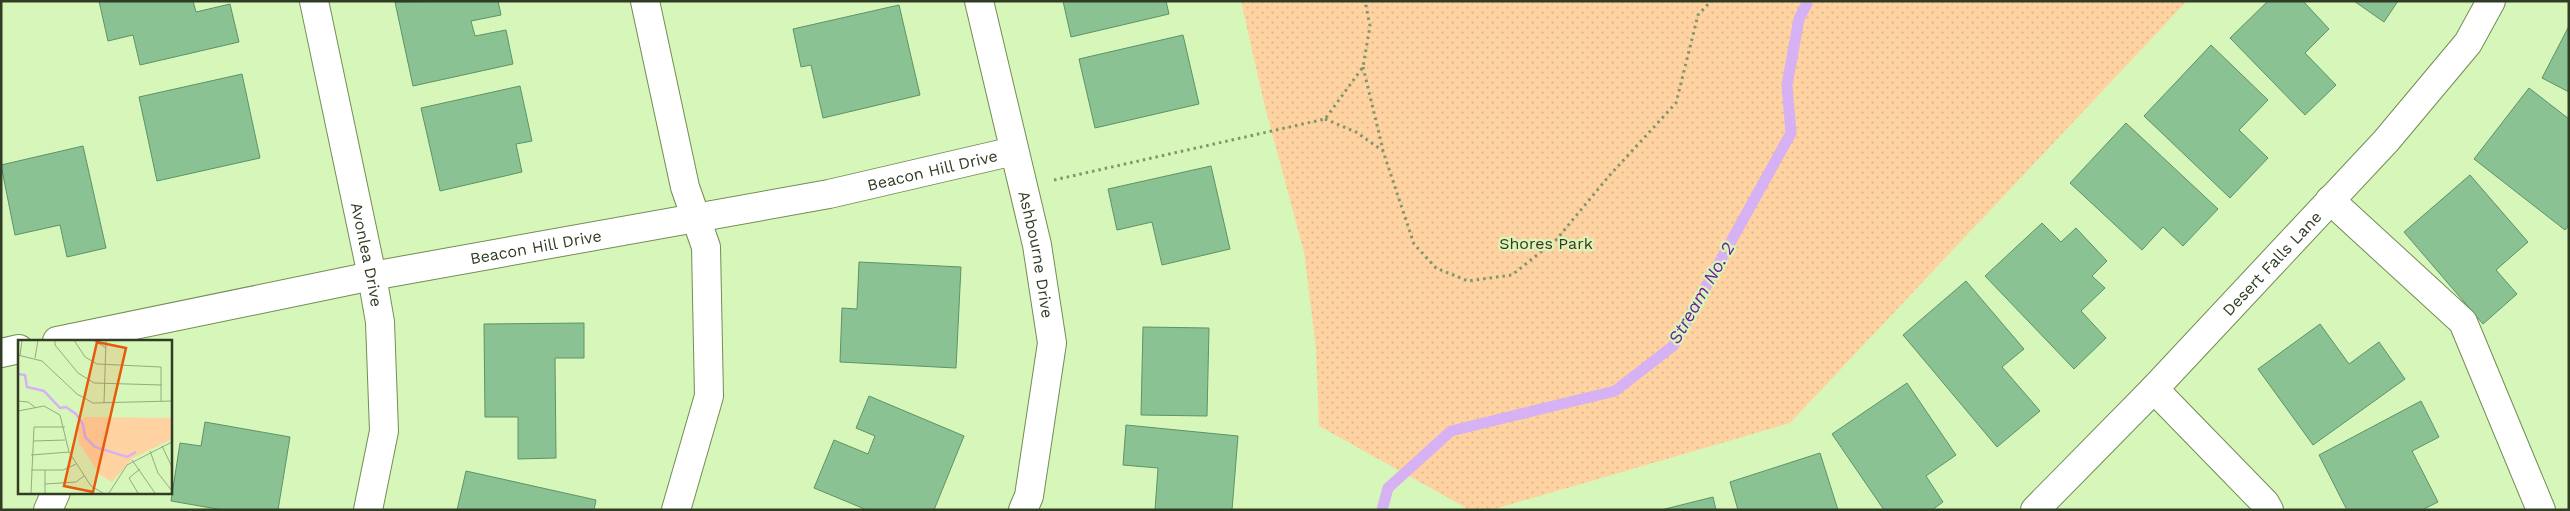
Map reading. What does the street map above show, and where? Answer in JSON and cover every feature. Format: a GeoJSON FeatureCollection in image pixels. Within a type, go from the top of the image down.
{"type":"FeatureCollection","features":[{"type":"Feature","properties":{"kind":"street","name":"Avonlea Drive"},"geometry":{"type":"LineString","coordinates":[[314,1],[380,322],[384,431],[368,510]]}},
{"type":"Feature","properties":{"kind":"street"},"geometry":{"type":"LineString","coordinates":[[645,1],[686,187],[706,247],[709,396],[676,510]]}},
{"type":"Feature","properties":{"kind":"street","name":"Ashbourne Drive"},"geometry":{"type":"LineString","coordinates":[[979,1],[1036,245],[1052,343],[1029,496],[1023,510]]}},
{"type":"Feature","properties":{"kind":"street","name":"Desert Falls Lane"},"geometry":{"type":"LineString","coordinates":[[2035,510],[2154,389],[2386,141],[2468,43],[2491,1]]}},
{"type":"Feature","properties":{"kind":"street","name":"Beacon Hill Drive"},"geometry":{"type":"LineString","coordinates":[[68,340],[372,276],[829,194],[1014,150]]}},
{"type":"Feature","properties":{"kind":"street"},"geometry":{"type":"LineString","coordinates":[[2330,200],[2463,322],[2541,510]]}},
{"type":"Feature","properties":{"kind":"street"},"geometry":{"type":"LineString","coordinates":[[1,353],[18,349]]}},
{"type":"Feature","properties":{"kind":"street"},"geometry":{"type":"LineString","coordinates":[[2154,389],[2265,502],[2268,510]]}},
{"type":"Feature","properties":{"kind":"street"},"geometry":{"type":"LineString","coordinates":[[48,510],[55,494]]}},
{"type":"Feature","properties":{"kind":"path"},"geometry":{"type":"LineString","coordinates":[[1365,1],[1370,26],[1363,67],[1383,151],[1414,244],[1436,268],[1468,281],[1512,275],[1556,240],[1609,176],[1676,103],[1698,15],[1711,1]]}},
{"type":"Feature","properties":{"kind":"path"},"geometry":{"type":"LineString","coordinates":[[1325,119],[1363,67]]}},
{"type":"Feature","properties":{"kind":"path"},"geometry":{"type":"LineString","coordinates":[[1023,186],[1325,119],[1356,132],[1383,151]]}},
{"type":"Feature","properties":{"kind":"green space","name":"Shores Park"},"geometry":{"type":"Polygon","coordinates":[[[1241,1],[2187,1],[1790,423],[1491,510],[1470,510],[1319,426],[1316,348],[1304,252],[1265,107],[1241,1]]]}},
{"type":"Feature","properties":{"kind":"building"},"geometry":{"type":"Polygon","coordinates":[[[99,1],[193,1],[196,12],[230,4],[239,42],[140,65],[133,35],[108,41],[99,1]]]}},
{"type":"Feature","properties":{"kind":"building"},"geometry":{"type":"Polygon","coordinates":[[[498,1],[501,15],[471,21],[475,36],[506,30],[513,64],[413,86],[395,2],[498,1]]]}},
{"type":"Feature","properties":{"kind":"building"},"geometry":{"type":"Polygon","coordinates":[[[1063,1],[1166,1],[1169,14],[1071,37],[1063,1]]]}},
{"type":"Feature","properties":{"kind":"building"},"geometry":{"type":"Polygon","coordinates":[[[2268,1],[2303,1],[2329,29],[2305,53],[2336,85],[2305,115],[2230,38],[2268,1]]]}},
{"type":"Feature","properties":{"kind":"building"},"geometry":{"type":"Polygon","coordinates":[[[2354,1],[2398,1],[2384,22],[2354,1]]]}},
{"type":"Feature","properties":{"kind":"building"},"geometry":{"type":"Polygon","coordinates":[[[899,5],[920,95],[823,118],[811,65],[801,67],[793,29],[899,5]]]}},
{"type":"Feature","properties":{"kind":"building"},"geometry":{"type":"Polygon","coordinates":[[[2569,26],[2569,92],[2542,78],[2569,26]]]}},
{"type":"Feature","properties":{"kind":"building"},"geometry":{"type":"Polygon","coordinates":[[[1183,35],[1199,104],[1095,128],[1079,59],[1183,35]]]}},
{"type":"Feature","properties":{"kind":"building"},"geometry":{"type":"Polygon","coordinates":[[[2211,45],[2268,100],[2239,130],[2268,158],[2230,198],[2144,116],[2211,45]]]}},
{"type":"Feature","properties":{"kind":"building"},"geometry":{"type":"Polygon","coordinates":[[[242,74],[260,158],[157,181],[139,97],[242,74]]]}},
{"type":"Feature","properties":{"kind":"building"},"geometry":{"type":"Polygon","coordinates":[[[520,86],[532,141],[516,144],[522,172],[440,191],[421,108],[520,86]]]}},
{"type":"Feature","properties":{"kind":"building"},"geometry":{"type":"Polygon","coordinates":[[[2529,88],[2569,119],[2569,225],[2565,230],[2474,159],[2529,88]]]}},
{"type":"Feature","properties":{"kind":"building"},"geometry":{"type":"Polygon","coordinates":[[[2126,123],[2218,209],[2183,246],[2163,227],[2142,250],[2070,183],[2126,123]]]}},
{"type":"Feature","properties":{"kind":"building"},"geometry":{"type":"Polygon","coordinates":[[[83,146],[106,248],[67,257],[60,225],[15,235],[1,165],[83,146]]]}},
{"type":"Feature","properties":{"kind":"building"},"geometry":{"type":"Polygon","coordinates":[[[1211,166],[1230,249],[1162,265],[1152,222],[1117,230],[1108,189],[1211,166]]]}},
{"type":"Feature","properties":{"kind":"building"},"geometry":{"type":"Polygon","coordinates":[[[2470,175],[2528,242],[2496,270],[2517,294],[2483,324],[2404,232],[2470,175]]]}},
{"type":"Feature","properties":{"kind":"building"},"geometry":{"type":"Polygon","coordinates":[[[2042,223],[2061,242],[2076,228],[2107,261],[2092,276],[2105,288],[2081,311],[2106,338],[2074,369],[1985,276],[2042,223]]]}},
{"type":"Feature","properties":{"kind":"building"},"geometry":{"type":"Polygon","coordinates":[[[859,262],[961,267],[956,368],[840,362],[842,308],[857,309],[859,262]]]}},
{"type":"Feature","properties":{"kind":"building"},"geometry":{"type":"Polygon","coordinates":[[[1966,281],[2024,349],[2002,367],[2040,411],[1997,447],[1903,335],[1966,281]]]}},
{"type":"Feature","properties":{"kind":"building"},"geometry":{"type":"Polygon","coordinates":[[[584,323],[584,358],[555,358],[556,458],[518,459],[518,417],[485,417],[484,324],[584,323]]]}},
{"type":"Feature","properties":{"kind":"building"},"geometry":{"type":"Polygon","coordinates":[[[2320,324],[2349,364],[2379,342],[2405,379],[2313,445],[2258,369],[2320,324]]]}},
{"type":"Feature","properties":{"kind":"building"},"geometry":{"type":"Polygon","coordinates":[[[1143,327],[1209,328],[1207,416],[1141,415],[1143,327]]]}},
{"type":"Feature","properties":{"kind":"building"},"geometry":{"type":"Polygon","coordinates":[[[1907,383],[1956,455],[1926,476],[1943,502],[1932,510],[1884,510],[1832,434],[1907,383]]]}},
{"type":"Feature","properties":{"kind":"building"},"geometry":{"type":"Polygon","coordinates":[[[869,396],[964,436],[934,510],[867,510],[814,488],[834,440],[868,454],[875,436],[856,428],[869,396]]]}},
{"type":"Feature","properties":{"kind":"building"},"geometry":{"type":"Polygon","coordinates":[[[2421,401],[2439,437],[2412,451],[2438,502],[2422,510],[2347,510],[2319,455],[2421,401]]]}},
{"type":"Feature","properties":{"kind":"building"},"geometry":{"type":"Polygon","coordinates":[[[205,422],[290,437],[278,510],[223,510],[171,501],[180,443],[201,446],[205,422]]]}},
{"type":"Feature","properties":{"kind":"building"},"geometry":{"type":"Polygon","coordinates":[[[1126,425],[1238,436],[1232,510],[1155,510],[1158,468],[1123,465],[1126,425]]]}},
{"type":"Feature","properties":{"kind":"building"},"geometry":{"type":"Polygon","coordinates":[[[1820,453],[1838,510],[1738,510],[1730,482],[1820,453]]]}},
{"type":"Feature","properties":{"kind":"building"},"geometry":{"type":"Polygon","coordinates":[[[466,471],[596,500],[594,510],[457,510],[466,471]]]}},
{"type":"Feature","properties":{"kind":"building"},"geometry":{"type":"Polygon","coordinates":[[[1713,497],[1716,510],[1661,510],[1713,497]]]}},
{"type":"Feature","properties":{"kind":"waterway","name":"Stream No. 2"},"geometry":{"type":"LineString","coordinates":[[1382,510],[1388,488],[1451,431],[1615,391],[1673,346],[1791,133],[1787,85],[1799,19],[1808,1]]}}]}
